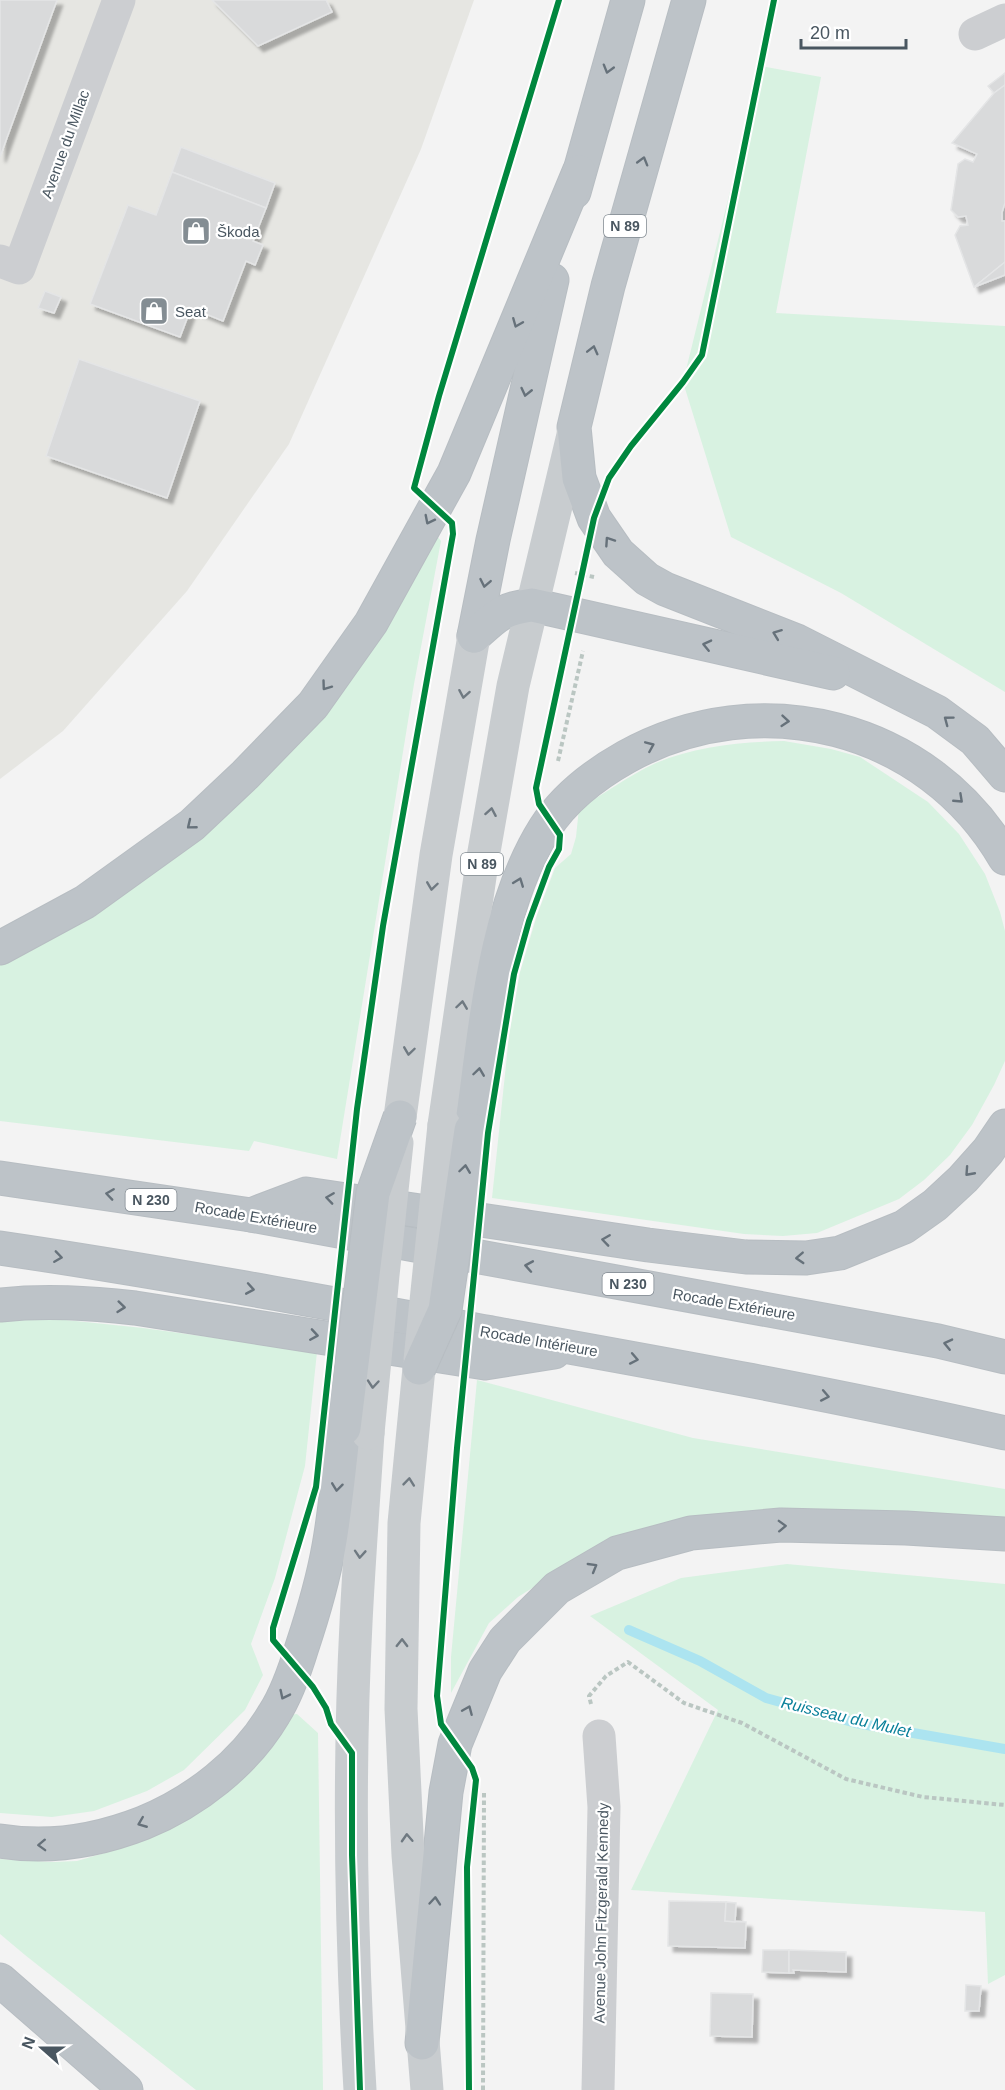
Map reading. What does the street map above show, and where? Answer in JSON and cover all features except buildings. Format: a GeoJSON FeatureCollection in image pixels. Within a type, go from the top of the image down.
{"type":"FeatureCollection","features":[{"type":"Feature","properties":{"kind":"highway"},"geometry":{"type":"LineString","coordinates":[[474,636],[550,285],[579,172],[628,0]]}},
{"type":"Feature","properties":{"kind":"highway","name":"N 89"},"geometry":{"type":"LineString","coordinates":[[574,427],[614,265],[689,0]]}},
{"type":"Feature","properties":{"kind":"highway"},"geometry":{"type":"LineString","coordinates":[[0,948],[86,902],[192,825],[245,775],[313,705],[371,623],[454,473],[579,172]]}},
{"type":"Feature","properties":{"kind":"highway"},"geometry":{"type":"LineString","coordinates":[[574,427],[579,478],[594,518],[618,553],[647,579],[665,589],[797,641],[937,712],[975,740],[1005,775]]}},
{"type":"Feature","properties":{"kind":"highway"},"geometry":{"type":"LineString","coordinates":[[474,636],[494,617],[511,608],[532,605],[887,686]]}},
{"type":"Feature","properties":{"kind":"highway"},"geometry":{"type":"LineString","coordinates":[[419,1368],[445,1310],[458,1128],[511,906],[519,880],[544,831],[562,806],[583,786],[639,750],[673,736],[701,728],[771,720],[818,725],[865,737],[923,769],[971,810],[1005,858]]}},
{"type":"Feature","properties":{"kind":"highway"},"geometry":{"type":"LineString","coordinates":[[0,1841],[46,1845],[85,1840],[110,1834],[168,1812],[203,1790],[221,1775],[258,1736],[274,1714],[288,1685],[309,1627],[356,1431],[372,1193],[400,1117]]}},
{"type":"Feature","properties":{"kind":"highway"},"geometry":{"type":"LineString","coordinates":[[251,1215],[306,1194],[648,1245],[746,1257],[806,1258],[840,1252],[904,1227],[935,1205],[963,1179],[988,1151],[1005,1126]]}},
{"type":"Feature","properties":{"kind":"highway","name":"Rocade Extérieure"},"geometry":{"type":"LineString","coordinates":[[0,1178],[251,1215],[938,1341],[1005,1357]]}},
{"type":"Feature","properties":{"kind":"highway","name":"Rocade Intérieure"},"geometry":{"type":"LineString","coordinates":[[0,1248],[141,1269],[576,1348],[917,1413],[1005,1433]]}},
{"type":"Feature","properties":{"kind":"highway"},"geometry":{"type":"LineString","coordinates":[[0,1305],[29,1302],[80,1302],[135,1308],[223,1320],[485,1363],[576,1348]]}},
{"type":"Feature","properties":{"kind":"highway"},"geometry":{"type":"LineString","coordinates":[[420,2072],[446,1792],[455,1744],[485,1671],[504,1640],[557,1588],[618,1553],[691,1533],[781,1525],[906,1528],[1005,1534]]}},
{"type":"Feature","properties":{"kind":"highway"},"geometry":{"type":"LineString","coordinates":[[0,1980],[126,2090]]}},
{"type":"Feature","properties":{"kind":"highway"},"geometry":{"type":"LineString","coordinates":[[100,2067],[147,2090]]}},
{"type":"Feature","properties":{"kind":"main road","name":"N 89"},"geometry":{"type":"LineString","coordinates":[[458,1128],[482,863],[513,686],[574,427]]}},
{"type":"Feature","properties":{"kind":"main road"},"geometry":{"type":"LineString","coordinates":[[400,1117],[436,855],[474,636]]}},
{"type":"Feature","properties":{"kind":"main road"},"geometry":{"type":"LineString","coordinates":[[419,1368],[404,1523],[401,1709],[420,2072]]}},
{"type":"Feature","properties":{"kind":"main road"},"geometry":{"type":"LineString","coordinates":[[356,1431],[356,1624],[352,1855],[360,2090]]}},
{"type":"Feature","properties":{"kind":"street","name":"Avenue du Millac"},"geometry":{"type":"LineString","coordinates":[[0,261],[20,268],[119,0]]}},
{"type":"Feature","properties":{"kind":"street"},"geometry":{"type":"LineString","coordinates":[[975,34],[1005,20]]}},
{"type":"Feature","properties":{"kind":"street","name":"Avenue John Fitzgerald Kennedy"},"geometry":{"type":"LineString","coordinates":[[598,2090],[604,1807],[599,1736]]}},
{"type":"Feature","properties":{"kind":"path"},"geometry":{"type":"LineString","coordinates":[[562,806],[551,789],[582,616],[594,518]]}},
{"type":"Feature","properties":{"kind":"path"},"geometry":{"type":"LineString","coordinates":[[582,616],[600,571],[618,553]]}},
{"type":"Feature","properties":{"kind":"path"},"geometry":{"type":"LineString","coordinates":[[599,1736],[589,1696],[606,1676],[628,1662],[684,1703],[742,1723],[846,1779],[923,1797],[1005,1805]]}},
{"type":"Feature","properties":{"kind":"path"},"geometry":{"type":"LineString","coordinates":[[483,2090],[484,1781]]}},
{"type":"Feature","properties":{"kind":"shaded area"},"geometry":{"type":"Polygon","coordinates":[[[0,0],[474,0],[421,149],[289,444],[187,591],[63,731],[0,779],[0,0]]]}},
{"type":"Feature","properties":{"kind":"green space"},"geometry":{"type":"Polygon","coordinates":[[[761,66],[821,77],[776,313],[1005,326],[1005,692],[841,593],[731,537],[683,382],[761,66]]]}},
{"type":"Feature","properties":{"kind":"green space"},"geometry":{"type":"Polygon","coordinates":[[[434,532],[441,541],[414,684],[337,1159],[254,1141],[249,1151],[0,1121],[0,964],[168,859],[434,532]]]}},
{"type":"Feature","properties":{"kind":"green space"},"geometry":{"type":"Polygon","coordinates":[[[784,741],[831,749],[860,757],[928,802],[959,834],[985,874],[1005,931],[1005,1061],[972,1125],[950,1155],[924,1180],[899,1199],[817,1233],[783,1236],[744,1234],[492,1198],[509,1036],[520,972],[537,915],[555,868],[571,854],[576,837],[579,808],[636,773],[671,757],[719,746],[784,741]]]}},
{"type":"Feature","properties":{"kind":"green space"},"geometry":{"type":"Polygon","coordinates":[[[37,1317],[143,1328],[317,1352],[305,1466],[275,1578],[251,1644],[263,1675],[245,1710],[184,1770],[147,1791],[94,1811],[52,1817],[0,1813],[0,1320],[37,1317]]]}},
{"type":"Feature","properties":{"kind":"green space"},"geometry":{"type":"Polygon","coordinates":[[[477,1380],[693,1438],[1005,1489],[1005,1521],[838,1512],[556,1573],[518,1597],[489,1623],[451,1693],[451,1657],[477,1380]]]}},
{"type":"Feature","properties":{"kind":"green space"},"geometry":{"type":"Polygon","coordinates":[[[787,1564],[1005,1584],[1005,1975],[988,1984],[985,1912],[631,1890],[718,1710],[590,1616],[681,1578],[787,1564]]]}},
{"type":"Feature","properties":{"kind":"green space"},"geometry":{"type":"Polygon","coordinates":[[[297,1714],[318,1733],[323,2090],[196,2090],[0,1934],[0,1859],[77,1861],[125,1847],[174,1825],[286,1715],[297,1714]]]}},
{"type":"Feature","properties":{"kind":"waterway","name":"Ruisseau du Mulet"},"geometry":{"type":"LineString","coordinates":[[629,1630],[700,1661],[766,1698],[856,1723],[1005,1749]]}},
{"type":"Feature","properties":{"kind":"cycle path"},"geometry":{"type":"LineString","coordinates":[[360,2090],[352,1855],[352,1753],[331,1724],[326,1708],[313,1687],[273,1640],[273,1628],[316,1487],[357,1109],[383,926],[453,534],[452,523],[414,488],[439,396],[559,0]]}},
{"type":"Feature","properties":{"kind":"cycle path"},"geometry":{"type":"LineString","coordinates":[[469,2090],[467,1867],[476,1780],[472,1768],[441,1724],[437,1696],[457,1448],[488,1133],[514,974],[529,921],[549,867],[559,849],[560,835],[539,804],[536,788],[594,518],[609,478],[702,355],[774,0]]}},
{"type":"Feature","properties":{"kind":"place","name":"Škoda"},"geometry":{"type":"Point","coordinates":[196,231]}},
{"type":"Feature","properties":{"kind":"place","name":"Seat"},"geometry":{"type":"Point","coordinates":[154,311]}}]}
